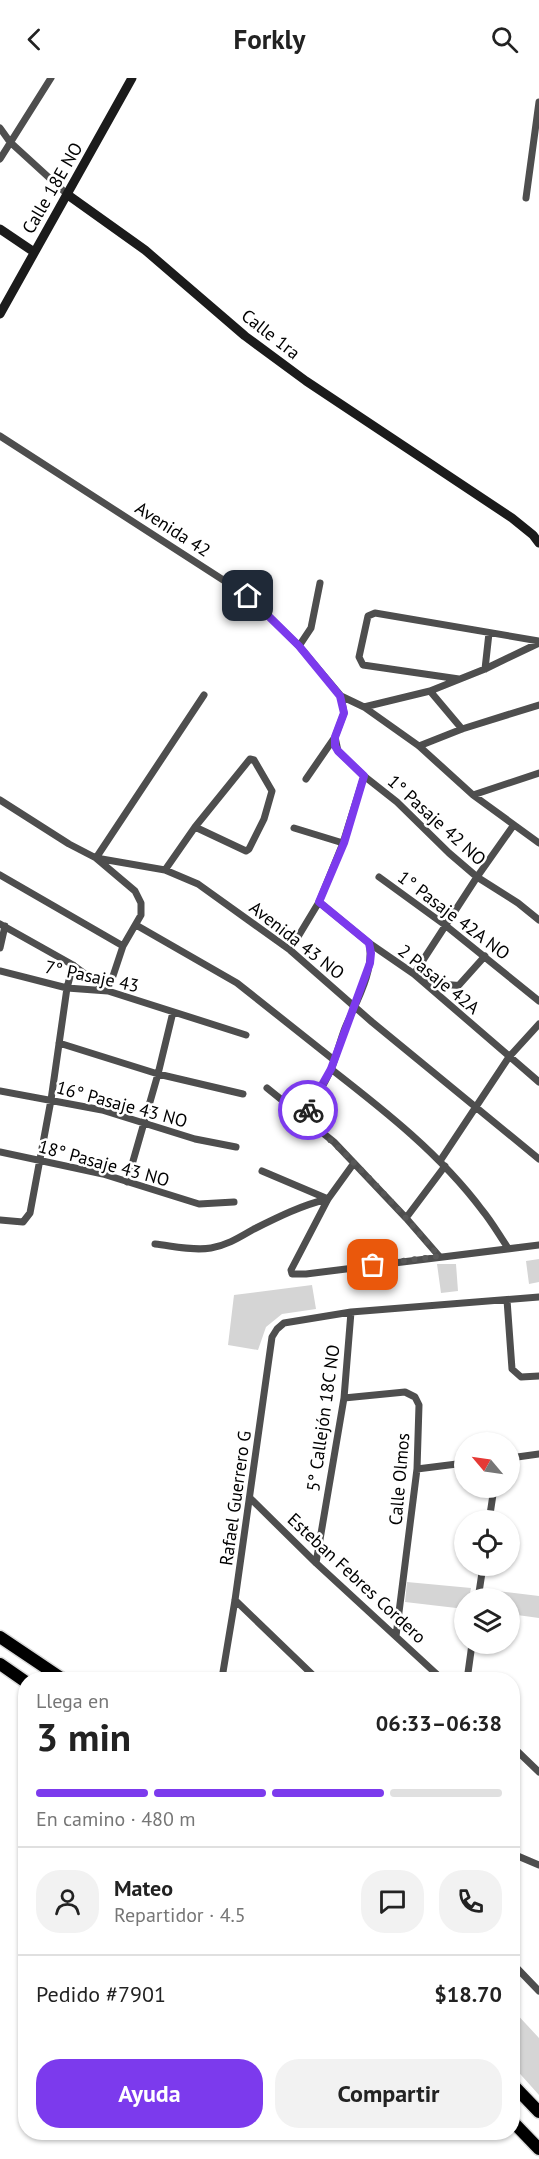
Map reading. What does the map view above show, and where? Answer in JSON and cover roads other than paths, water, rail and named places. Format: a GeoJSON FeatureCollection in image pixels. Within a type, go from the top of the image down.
{"type":"FeatureCollection","features":[{"type":"Feature","properties":{"kind":"highway"},"geometry":{"type":"LineString","coordinates":[[0,1637],[51,1672]]}},
{"type":"Feature","properties":{"kind":"highway"},"geometry":{"type":"LineString","coordinates":[[0,1664],[18,1676]]}},
{"type":"Feature","properties":{"kind":"highway"},"geometry":{"type":"LineString","coordinates":[[520,2092],[539,2112]]}},
{"type":"Feature","properties":{"kind":"highway"},"geometry":{"type":"LineString","coordinates":[[520,2129],[539,2149]]}},
{"type":"Feature","properties":{"kind":"street"},"geometry":{"type":"LineString","coordinates":[[0,159],[51,78]]}},
{"type":"Feature","properties":{"kind":"street","name":"Calle 18E NO"},"geometry":{"type":"LineString","coordinates":[[0,314],[132,78]]}},
{"type":"Feature","properties":{"kind":"street"},"geometry":{"type":"LineString","coordinates":[[526,198],[539,102]]}},
{"type":"Feature","properties":{"kind":"street","name":"Calle 1ra"},"geometry":{"type":"LineString","coordinates":[[0,128],[10,142],[68,195],[145,250],[245,336],[306,381],[512,518],[539,543]]}},
{"type":"Feature","properties":{"kind":"street"},"geometry":{"type":"LineString","coordinates":[[0,229],[34,252]]}},
{"type":"Feature","properties":{"kind":"street","name":"Avenida 42"},"geometry":{"type":"LineString","coordinates":[[0,436],[248,596],[299,646],[340,696],[364,707],[419,746],[473,795],[513,826],[538,840]]}},
{"type":"Feature","properties":{"kind":"street"},"geometry":{"type":"LineString","coordinates":[[299,646],[311,628],[320,584]]}},
{"type":"Feature","properties":{"kind":"street"},"geometry":{"type":"LineString","coordinates":[[459,679],[363,665],[359,657],[368,616],[375,613],[539,642]]}},
{"type":"Feature","properties":{"kind":"street"},"geometry":{"type":"LineString","coordinates":[[485,669],[489,633]]}},
{"type":"Feature","properties":{"kind":"street"},"geometry":{"type":"LineString","coordinates":[[364,707],[430,691],[485,669],[539,642]]}},
{"type":"Feature","properties":{"kind":"street"},"geometry":{"type":"LineString","coordinates":[[430,691],[462,729]]}},
{"type":"Feature","properties":{"kind":"street"},"geometry":{"type":"LineString","coordinates":[[96,858],[204,695]]}},
{"type":"Feature","properties":{"kind":"street"},"geometry":{"type":"LineString","coordinates":[[306,779],[335,737],[344,713],[340,696]]}},
{"type":"Feature","properties":{"kind":"street"},"geometry":{"type":"LineString","coordinates":[[419,746],[462,729],[539,705]]}},
{"type":"Feature","properties":{"kind":"street","name":"1° Pasaje 42 NO"},"geometry":{"type":"LineString","coordinates":[[335,737],[338,751],[364,776],[397,802],[449,853],[477,877],[518,903],[539,920]]}},
{"type":"Feature","properties":{"kind":"street"},"geometry":{"type":"LineString","coordinates":[[165,870],[195,827],[250,759],[254,760],[272,791],[264,819],[249,849],[246,851],[195,827]]}},
{"type":"Feature","properties":{"kind":"street"},"geometry":{"type":"LineString","coordinates":[[473,795],[539,773]]}},
{"type":"Feature","properties":{"kind":"street"},"geometry":{"type":"LineString","coordinates":[[290,950],[319,902],[344,843],[364,776]]}},
{"type":"Feature","properties":{"kind":"street","name":"Avenida 43 NO"},"geometry":{"type":"LineString","coordinates":[[0,800],[69,844],[96,858],[135,891],[141,903],[141,915],[123,946],[108,991]]}},
{"type":"Feature","properties":{"kind":"street"},"geometry":{"type":"LineString","coordinates":[[486,956],[459,985],[453,986],[431,978],[416,976],[477,877],[513,826]]}},
{"type":"Feature","properties":{"kind":"street"},"geometry":{"type":"LineString","coordinates":[[294,828],[344,843]]}},
{"type":"Feature","properties":{"kind":"street","name":"Avenida 43 NO"},"geometry":{"type":"LineString","coordinates":[[96,858],[165,870],[198,884],[290,950],[539,1159]]}},
{"type":"Feature","properties":{"kind":"street"},"geometry":{"type":"LineString","coordinates":[[0,875],[123,946]]}},
{"type":"Feature","properties":{"kind":"street","name":"1° Pasaje 42A NO"},"geometry":{"type":"LineString","coordinates":[[379,877],[446,925],[539,1001]]}},
{"type":"Feature","properties":{"kind":"street","name":"2 Pasaje 42A"},"geometry":{"type":"LineString","coordinates":[[319,902],[369,943],[416,976],[539,1082]]}},
{"type":"Feature","properties":{"kind":"street"},"geometry":{"type":"LineString","coordinates":[[0,948],[2,925],[73,964],[108,991]]}},
{"type":"Feature","properties":{"kind":"street"},"geometry":{"type":"LineString","coordinates":[[136,925],[237,983],[334,1060]]}},
{"type":"Feature","properties":{"kind":"street"},"geometry":{"type":"LineString","coordinates":[[304,1117],[331,1069],[370,963],[369,943]]}},
{"type":"Feature","properties":{"kind":"street"},"geometry":{"type":"LineString","coordinates":[[0,1220],[18,1223],[27,1218],[51,1100],[67,988],[73,964]]}},
{"type":"Feature","properties":{"kind":"street","name":"7° Pasaje 43"},"geometry":{"type":"LineString","coordinates":[[0,971],[67,988],[108,991],[246,1035]]}},
{"type":"Feature","properties":{"kind":"street"},"geometry":{"type":"LineString","coordinates":[[128,1182],[173,1012]]}},
{"type":"Feature","properties":{"kind":"street"},"geometry":{"type":"LineString","coordinates":[[406,1218],[509,1057],[539,1024]]}},
{"type":"Feature","properties":{"kind":"street"},"geometry":{"type":"LineString","coordinates":[[59,1043],[158,1074],[243,1094]]}},
{"type":"Feature","properties":{"kind":"street"},"geometry":{"type":"LineString","coordinates":[[331,1069],[381,1109],[442,1164],[483,1210],[508,1248]]}},
{"type":"Feature","properties":{"kind":"street"},"geometry":{"type":"LineString","coordinates":[[267,1088],[334,1142],[439,1256]]}},
{"type":"Feature","properties":{"kind":"street","name":"16° Pasaje 43 NO"},"geometry":{"type":"LineString","coordinates":[[0,1091],[102,1110],[195,1139],[236,1147]]}},
{"type":"Feature","properties":{"kind":"street","name":"18° Pasaje 43 NO"},"geometry":{"type":"LineString","coordinates":[[0,1152],[103,1174],[199,1204],[234,1202]]}},
{"type":"Feature","properties":{"kind":"street"},"geometry":{"type":"LineString","coordinates":[[354,1163],[328,1199],[291,1270],[292,1274],[539,1245]]}},
{"type":"Feature","properties":{"kind":"street"},"geometry":{"type":"LineString","coordinates":[[262,1171],[328,1199]]}},
{"type":"Feature","properties":{"kind":"street"},"geometry":{"type":"LineString","coordinates":[[155,1244],[200,1249],[213,1248],[231,1243],[252,1230],[307,1204],[328,1199]]}},
{"type":"Feature","properties":{"kind":"street"},"geometry":{"type":"LineString","coordinates":[[351,1312],[539,1297]]}},
{"type":"Feature","properties":{"kind":"street"},"geometry":{"type":"LineString","coordinates":[[507,1300],[512,1369],[521,1377],[539,1376]]}},
{"type":"Feature","properties":{"kind":"street","name":"Rafael Guerrero G"},"geometry":{"type":"LineString","coordinates":[[223,1672],[236,1600],[272,1337],[284,1323],[351,1312]]}},
{"type":"Feature","properties":{"kind":"street","name":"5° Callejón 18C NO"},"geometry":{"type":"LineString","coordinates":[[316,1563],[344,1398],[351,1312]]}},
{"type":"Feature","properties":{"kind":"street","name":"Calle Olmos"},"geometry":{"type":"LineString","coordinates":[[344,1398],[405,1392],[415,1397],[418,1405],[417,1469],[396,1636]]}},
{"type":"Feature","properties":{"kind":"street"},"geometry":{"type":"LineString","coordinates":[[520,1457],[539,1454]]}},
{"type":"Feature","properties":{"kind":"street"},"geometry":{"type":"LineString","coordinates":[[417,1469],[454,1464]]}},
{"type":"Feature","properties":{"kind":"street","name":"Esteban Febres Cordero"},"geometry":{"type":"LineString","coordinates":[[250,1498],[316,1563],[434,1672]]}},
{"type":"Feature","properties":{"kind":"street"},"geometry":{"type":"LineString","coordinates":[[236,1600],[310,1672]]}},
{"type":"Feature","properties":{"kind":"street"},"geometry":{"type":"LineString","coordinates":[[468,1672],[471,1654]]}},
{"type":"Feature","properties":{"kind":"street"},"geometry":{"type":"LineString","coordinates":[[520,1754],[539,1772]]}},
{"type":"Feature","properties":{"kind":"street"},"geometry":{"type":"LineString","coordinates":[[520,1857],[539,1865]]}},
{"type":"Feature","properties":{"kind":"street"},"geometry":{"type":"LineString","coordinates":[[520,1971],[539,1990]]}}]}
